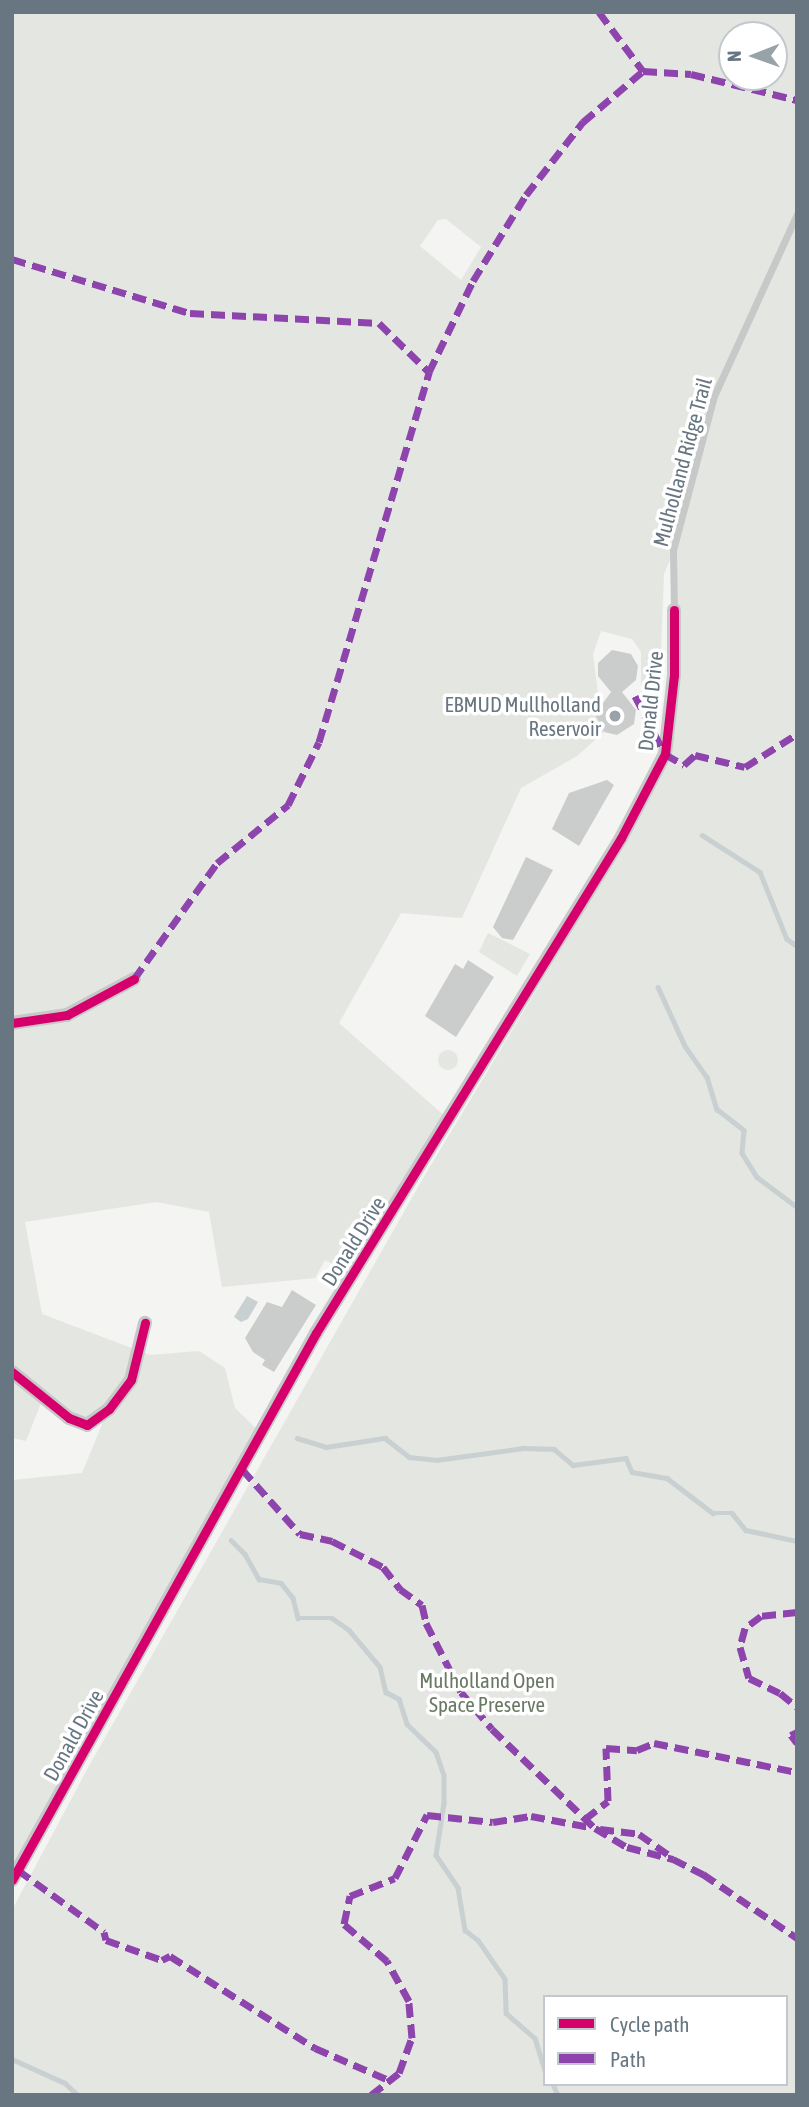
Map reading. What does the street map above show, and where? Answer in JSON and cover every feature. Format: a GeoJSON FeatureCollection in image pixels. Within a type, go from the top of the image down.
{"type":"FeatureCollection","features":[{"type":"Feature","properties":{"kind":"street","name":"Donald Drive"},"geometry":{"type":"LineString","coordinates":[[12,1880],[316,1333],[621,838],[665,754],[674,675],[674,610]]}},
{"type":"Feature","properties":{"kind":"street"},"geometry":{"type":"LineString","coordinates":[[12,1023],[67,1016],[134,979]]}},
{"type":"Feature","properties":{"kind":"street"},"geometry":{"type":"LineString","coordinates":[[12,1372],[69,1418],[87,1424],[109,1409],[131,1380],[145,1323]]}},
{"type":"Feature","properties":{"kind":"lane","name":"Mulholland Ridge Trail"},"geometry":{"type":"LineString","coordinates":[[674,610],[673,550],[714,397],[797,214]]}},
{"type":"Feature","properties":{"kind":"green space","name":"Mulholland Open Space Preserve"},"geometry":{"type":"Polygon","coordinates":[[[12,12],[797,12],[797,2095],[12,2095],[12,1910],[89,1766],[425,1175],[561,949],[665,754],[673,553],[664,574],[658,723],[641,692],[641,652],[632,639],[601,631],[593,654],[599,702],[595,714],[604,732],[577,756],[521,788],[462,918],[401,913],[339,1023],[448,1119],[394,1208],[364,1217],[348,1228],[362,1259],[352,1275],[325,1260],[315,1278],[222,1287],[209,1212],[156,1202],[25,1222],[42,1314],[150,1355],[199,1351],[225,1368],[235,1408],[261,1433],[12,1880],[12,1480],[82,1473],[108,1410],[87,1425],[43,1398],[26,1441],[12,1438],[12,12]],[[446,219],[438,220],[420,246],[461,280],[481,247],[446,219]]]}},
{"type":"Feature","properties":{"kind":"green space"},"geometry":{"type":"Polygon","coordinates":[[[488,933],[530,954],[517,976],[479,952],[488,933]]]}},
{"type":"Feature","properties":{"kind":"green space"},"geometry":{"type":"Polygon","coordinates":[[[448,1050],[455,1053],[458,1060],[455,1067],[448,1070],[441,1067],[438,1060],[441,1053],[448,1050]]]}},
{"type":"Feature","properties":{"kind":"shaded area"},"geometry":{"type":"Polygon","coordinates":[[[247,1296],[258,1302],[248,1319],[241,1322],[234,1317],[247,1296]]]}},
{"type":"Feature","properties":{"kind":"building"},"geometry":{"type":"Polygon","coordinates":[[[612,650],[631,654],[638,666],[636,680],[622,692],[636,710],[634,724],[617,735],[604,732],[595,714],[611,692],[598,676],[598,663],[612,650]]]}},
{"type":"Feature","properties":{"kind":"building"},"geometry":{"type":"Polygon","coordinates":[[[607,780],[614,785],[579,846],[552,829],[569,793],[607,780]]]}},
{"type":"Feature","properties":{"kind":"building"},"geometry":{"type":"Polygon","coordinates":[[[526,857],[553,870],[513,940],[502,938],[493,927],[526,857]]]}},
{"type":"Feature","properties":{"kind":"building"},"geometry":{"type":"Polygon","coordinates":[[[468,960],[494,977],[456,1037],[425,1016],[455,964],[463,969],[468,960]]]}},
{"type":"Feature","properties":{"kind":"building"},"geometry":{"type":"Polygon","coordinates":[[[292,1290],[316,1305],[274,1372],[262,1365],[265,1360],[253,1352],[245,1338],[267,1302],[282,1307],[292,1290]]]}},
{"type":"Feature","properties":{"kind":"waterway"},"geometry":{"type":"LineString","coordinates":[[702,835],[760,872],[787,939],[797,946]]}},
{"type":"Feature","properties":{"kind":"waterway"},"geometry":{"type":"LineString","coordinates":[[658,987],[685,1046],[707,1077],[717,1109],[744,1130],[742,1153],[757,1177],[797,1207]]}},
{"type":"Feature","properties":{"kind":"waterway"},"geometry":{"type":"LineString","coordinates":[[297,1438],[326,1447],[385,1438],[409,1457],[436,1460],[524,1448],[554,1449],[573,1465],[626,1458],[632,1472],[667,1478],[713,1513],[732,1513],[746,1530],[797,1541]]}},
{"type":"Feature","properties":{"kind":"waterway"},"geometry":{"type":"LineString","coordinates":[[231,1540],[245,1554],[259,1579],[281,1583],[293,1598],[298,1618],[332,1618],[349,1630],[380,1667],[386,1692],[399,1699],[407,1724],[436,1752],[444,1775],[444,1803],[436,1855],[458,1888],[465,1930],[478,1940],[505,1979],[506,2013],[535,2038],[543,2064]]}},
{"type":"Feature","properties":{"kind":"waterway"},"geometry":{"type":"LineString","coordinates":[[12,2059],[65,2083],[78,2095]]}},
{"type":"Feature","properties":{"kind":"waterway"},"geometry":{"type":"LineString","coordinates":[[554,2086],[558,2095]]}},
{"type":"Feature","properties":{"kind":"marked path"},"geometry":{"type":"LineString","coordinates":[[599,12],[643,71],[691,74],[797,100]]}},
{"type":"Feature","properties":{"kind":"marked path"},"geometry":{"type":"LineString","coordinates":[[134,979],[217,863],[288,805],[319,742],[429,372],[473,281],[526,195],[583,122],[643,71]]}},
{"type":"Feature","properties":{"kind":"marked path"},"geometry":{"type":"LineString","coordinates":[[12,259],[190,313],[379,323],[429,372]]}},
{"type":"Feature","properties":{"kind":"marked path"},"geometry":{"type":"LineString","coordinates":[[635,696],[665,754],[684,765],[695,755],[745,767],[797,734]]}},
{"type":"Feature","properties":{"kind":"marked path"},"geometry":{"type":"LineString","coordinates":[[242,1469],[300,1534],[332,1541],[383,1567],[400,1589],[422,1605],[426,1623],[461,1692],[492,1729],[595,1828],[627,1847],[673,1859],[703,1874],[797,1938]]}},
{"type":"Feature","properties":{"kind":"marked path"},"geometry":{"type":"LineString","coordinates":[[797,1612],[761,1616],[745,1628],[740,1647],[749,1678],[780,1693],[797,1707]]}},
{"type":"Feature","properties":{"kind":"marked path"},"geometry":{"type":"LineString","coordinates":[[797,1732],[791,1735],[797,1743]]}},
{"type":"Feature","properties":{"kind":"marked path"},"geometry":{"type":"LineString","coordinates":[[585,1819],[608,1801],[606,1748],[637,1750],[654,1743],[797,1772]]}},
{"type":"Feature","properties":{"kind":"marked path"},"geometry":{"type":"LineString","coordinates":[[371,2095],[399,2073],[412,2038],[409,2001],[387,1961],[344,1924],[350,1896],[395,1878],[427,1815],[493,1822],[531,1816],[590,1827]]}},
{"type":"Feature","properties":{"kind":"marked path"},"geometry":{"type":"LineString","coordinates":[[600,1829],[639,1834],[670,1856]]}},
{"type":"Feature","properties":{"kind":"marked path"},"geometry":{"type":"LineString","coordinates":[[18,1870],[104,1932],[106,1940],[162,1960],[170,1956],[315,2048],[389,2080]]}},
{"type":"Feature","properties":{"kind":"cycle path"},"geometry":{"type":"LineString","coordinates":[[12,1880],[316,1333],[621,838],[665,754],[674,675],[674,610]]}},
{"type":"Feature","properties":{"kind":"cycle path"},"geometry":{"type":"LineString","coordinates":[[12,1023],[67,1015],[134,979]]}},
{"type":"Feature","properties":{"kind":"cycle path"},"geometry":{"type":"LineString","coordinates":[[12,1372],[69,1418],[87,1425],[109,1409],[131,1380],[145,1323]]}},
{"type":"Feature","properties":{"kind":"place","name":"EBMUD Mullholland Reservoir"},"geometry":{"type":"Point","coordinates":[615,716]}}]}
